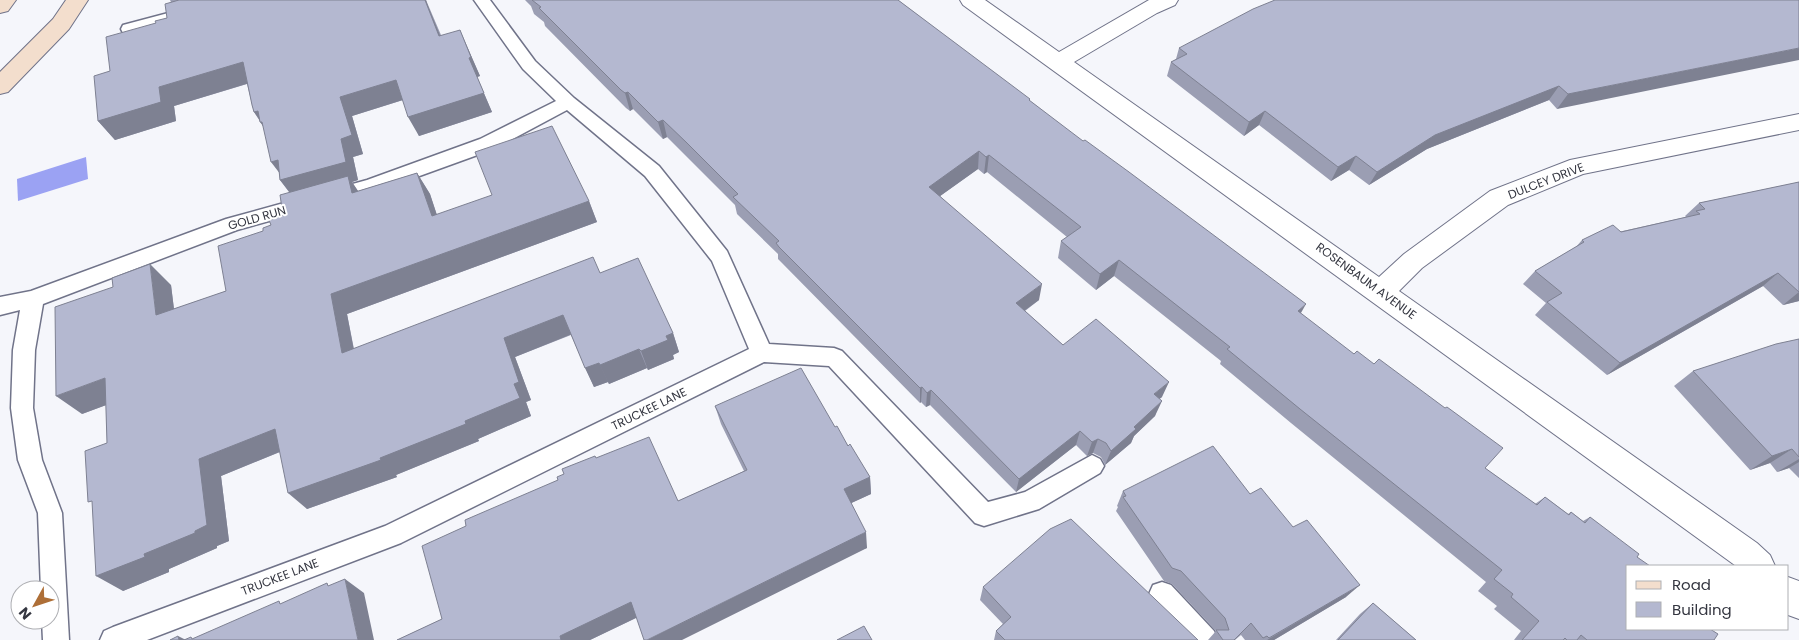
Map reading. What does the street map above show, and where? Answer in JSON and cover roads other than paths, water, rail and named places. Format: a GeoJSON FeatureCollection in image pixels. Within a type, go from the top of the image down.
{"type":"FeatureCollection","features":[{"type":"Feature","properties":{"kind":"main road"},"geometry":{"type":"LineString","coordinates":[[0,6],[5,0]]}},
{"type":"Feature","properties":{"kind":"main road"},"geometry":{"type":"LineString","coordinates":[[0,86],[61,24],[77,0]]}},
{"type":"Feature","properties":{"kind":"street","name":"ROSENBAUM AVENUE"},"geometry":{"type":"LineString","coordinates":[[971,0],[1746,554],[1758,565]]}},
{"type":"Feature","properties":{"kind":"street"},"geometry":{"type":"LineString","coordinates":[[1058,62],[1167,0]]}},
{"type":"Feature","properties":{"kind":"street","name":"DULCEY DRIVE"},"geometry":{"type":"LineString","coordinates":[[1381,292],[1413,261],[1499,198],[1579,166],[1799,122]]}},
{"type":"Feature","properties":{"kind":"street"},"geometry":{"type":"LineString","coordinates":[[1789,594],[1799,603]]}},
{"type":"Feature","properties":{"kind":"lane"},"geometry":{"type":"LineString","coordinates":[[129,29],[236,0]]}},
{"type":"Feature","properties":{"kind":"lane"},"geometry":{"type":"LineString","coordinates":[[482,0],[529,65],[568,102],[652,171],[720,257],[762,353],[834,358],[984,515],[1031,501],[1092,466]]}},
{"type":"Feature","properties":{"kind":"lane","name":"GOLD RUN"},"geometry":{"type":"LineString","coordinates":[[0,306],[33,299],[233,224],[370,186],[487,144],[568,102]]}},
{"type":"Feature","properties":{"kind":"lane"},"geometry":{"type":"LineString","coordinates":[[33,299],[24,350],[22,408],[30,460],[50,513],[56,640]]}},
{"type":"Feature","properties":{"kind":"lane","name":"TRUCKEE LANE"},"geometry":{"type":"LineString","coordinates":[[113,640],[392,535],[762,353]]}},
{"type":"Feature","properties":{"kind":"lane"},"geometry":{"type":"LineString","coordinates":[[1162,594],[1205,640]]}},
{"type":"Feature","properties":{"kind":"water"},"geometry":{"type":"Polygon","coordinates":[[[86,157],[88,179],[18,201],[17,179],[86,157]]]}}]}
